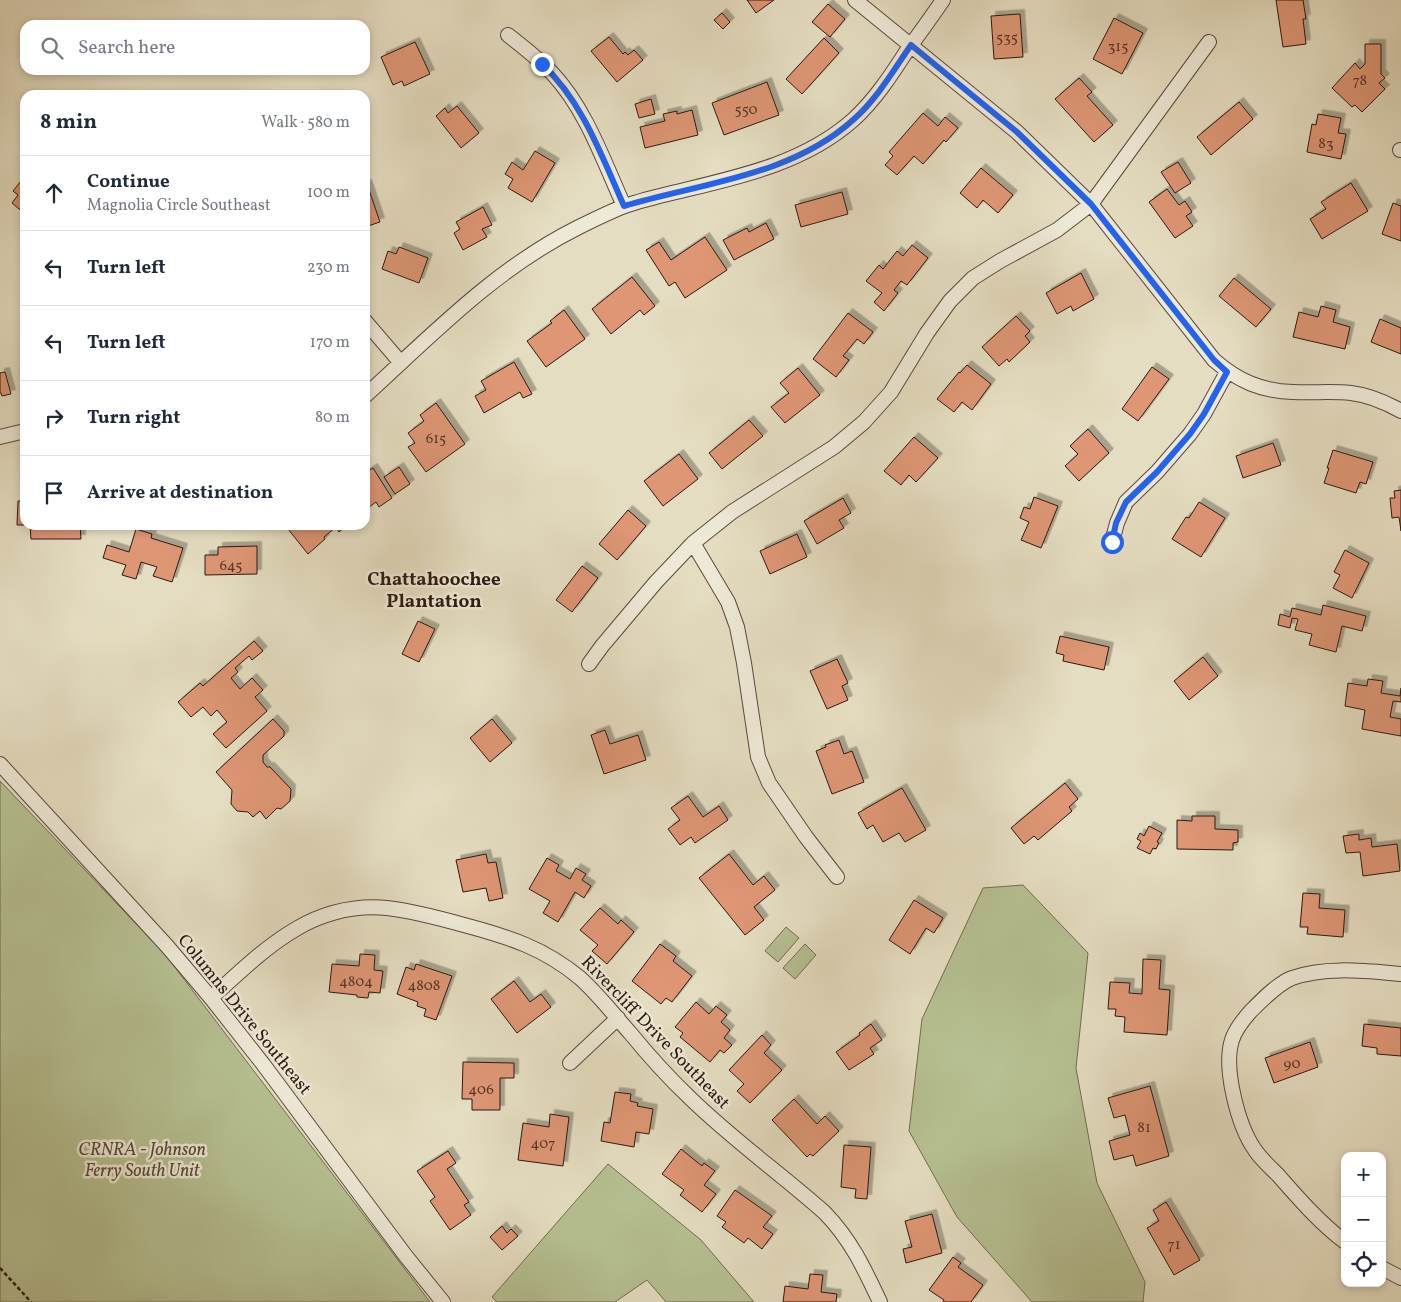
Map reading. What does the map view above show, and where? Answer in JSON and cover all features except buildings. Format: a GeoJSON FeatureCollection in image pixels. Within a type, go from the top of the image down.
{"type":"FeatureCollection","features":[{"type":"Feature","properties":{"kind":"street"},"geometry":{"type":"LineString","coordinates":[[855,0],[1017,132],[1091,204],[1214,360],[1227,372],[1257,386],[1277,391],[1351,393],[1374,399],[1401,411]]}},
{"type":"Feature","properties":{"kind":"street"},"geometry":{"type":"LineString","coordinates":[[370,391],[497,278],[525,257],[576,229],[624,206],[780,164],[832,137],[854,120],[876,96],[943,0]]}},
{"type":"Feature","properties":{"kind":"street"},"geometry":{"type":"LineString","coordinates":[[508,35],[552,73],[568,93],[596,143],[624,206]]}},
{"type":"Feature","properties":{"kind":"street"},"geometry":{"type":"LineString","coordinates":[[589,664],[656,582],[693,543],[732,512],[834,447],[864,422],[891,392],[927,333],[950,301],[973,278],[1057,230],[1091,204],[1208,42]]}},
{"type":"Feature","properties":{"kind":"street"},"geometry":{"type":"LineString","coordinates":[[370,327],[402,362]]}},
{"type":"Feature","properties":{"kind":"street"},"geometry":{"type":"LineString","coordinates":[[1112,542],[1116,523],[1126,502],[1157,472],[1190,434],[1204,414],[1227,372]]}},
{"type":"Feature","properties":{"kind":"street"},"geometry":{"type":"LineString","coordinates":[[0,437],[20,432]]}},
{"type":"Feature","properties":{"kind":"street"},"geometry":{"type":"LineString","coordinates":[[693,543],[728,602],[737,627],[758,757],[769,783],[816,852],[837,877]]}},
{"type":"Feature","properties":{"kind":"street","name":"Columns Drive Southeast"},"geometry":{"type":"LineString","coordinates":[[0,764],[167,946],[211,998],[263,1064],[405,1255],[443,1302]]}},
{"type":"Feature","properties":{"kind":"street","name":"Rivercliff Drive Southeast"},"geometry":{"type":"LineString","coordinates":[[211,998],[265,949],[299,926],[341,911],[370,908],[409,911],[494,933],[529,946],[565,966],[593,990],[653,1060],[690,1098],[835,1223],[853,1248],[880,1302]]}},
{"type":"Feature","properties":{"kind":"street"},"geometry":{"type":"LineString","coordinates":[[1341,1239],[1326,1228],[1254,1149],[1238,1112],[1229,1067],[1231,1042],[1235,1032],[1246,1016],[1260,1002],[1290,979],[1332,971],[1401,974]]}},
{"type":"Feature","properties":{"kind":"street"},"geometry":{"type":"LineString","coordinates":[[570,1063],[618,1018]]}},
{"type":"Feature","properties":{"kind":"street"},"geometry":{"type":"LineString","coordinates":[[1386,1270],[1401,1278]]}},
{"type":"Feature","properties":{"kind":"path"},"geometry":{"type":"LineString","coordinates":[[0,1268],[31,1302]]}},
{"type":"Feature","properties":{"kind":"green space","name":"CRNRA - Johnson Ferry South Unit"},"geometry":{"type":"Polygon","coordinates":[[[0,781],[164,953],[430,1302],[0,1302],[0,781]]]}},
{"type":"Feature","properties":{"kind":"green space"},"geometry":{"type":"Polygon","coordinates":[[[1023,885],[1088,953],[1076,1068],[1097,1183],[1145,1282],[1143,1302],[1032,1302],[957,1217],[909,1131],[922,1019],[983,888],[1023,885]]]}},
{"type":"Feature","properties":{"kind":"green space"},"geometry":{"type":"Polygon","coordinates":[[[786,927],[799,938],[778,962],[765,951],[786,927]]]}},
{"type":"Feature","properties":{"kind":"green space"},"geometry":{"type":"Polygon","coordinates":[[[805,944],[816,955],[795,979],[783,968],[805,944]]]}},
{"type":"Feature","properties":{"kind":"green space"},"geometry":{"type":"Polygon","coordinates":[[[608,1164],[701,1240],[754,1302],[666,1302],[647,1280],[615,1302],[497,1302],[492,1297],[608,1164]]]}},
{"type":"Feature","properties":{"kind":"district","name":"Chattahoochee Plantation"},"geometry":{"type":"Point","coordinates":[434,589]}},
{"type":"Feature","properties":{"kind":"route"},"geometry":{"type":"LineString","coordinates":[[542,64],[568,93],[596,143],[624,206],[748,174],[780,164],[808,151],[832,137],[854,120],[876,96],[911,45],[1017,132],[1091,204],[1214,360],[1227,372],[1204,414],[1190,434],[1157,472],[1126,502],[1116,523],[1112,542]]}}]}
